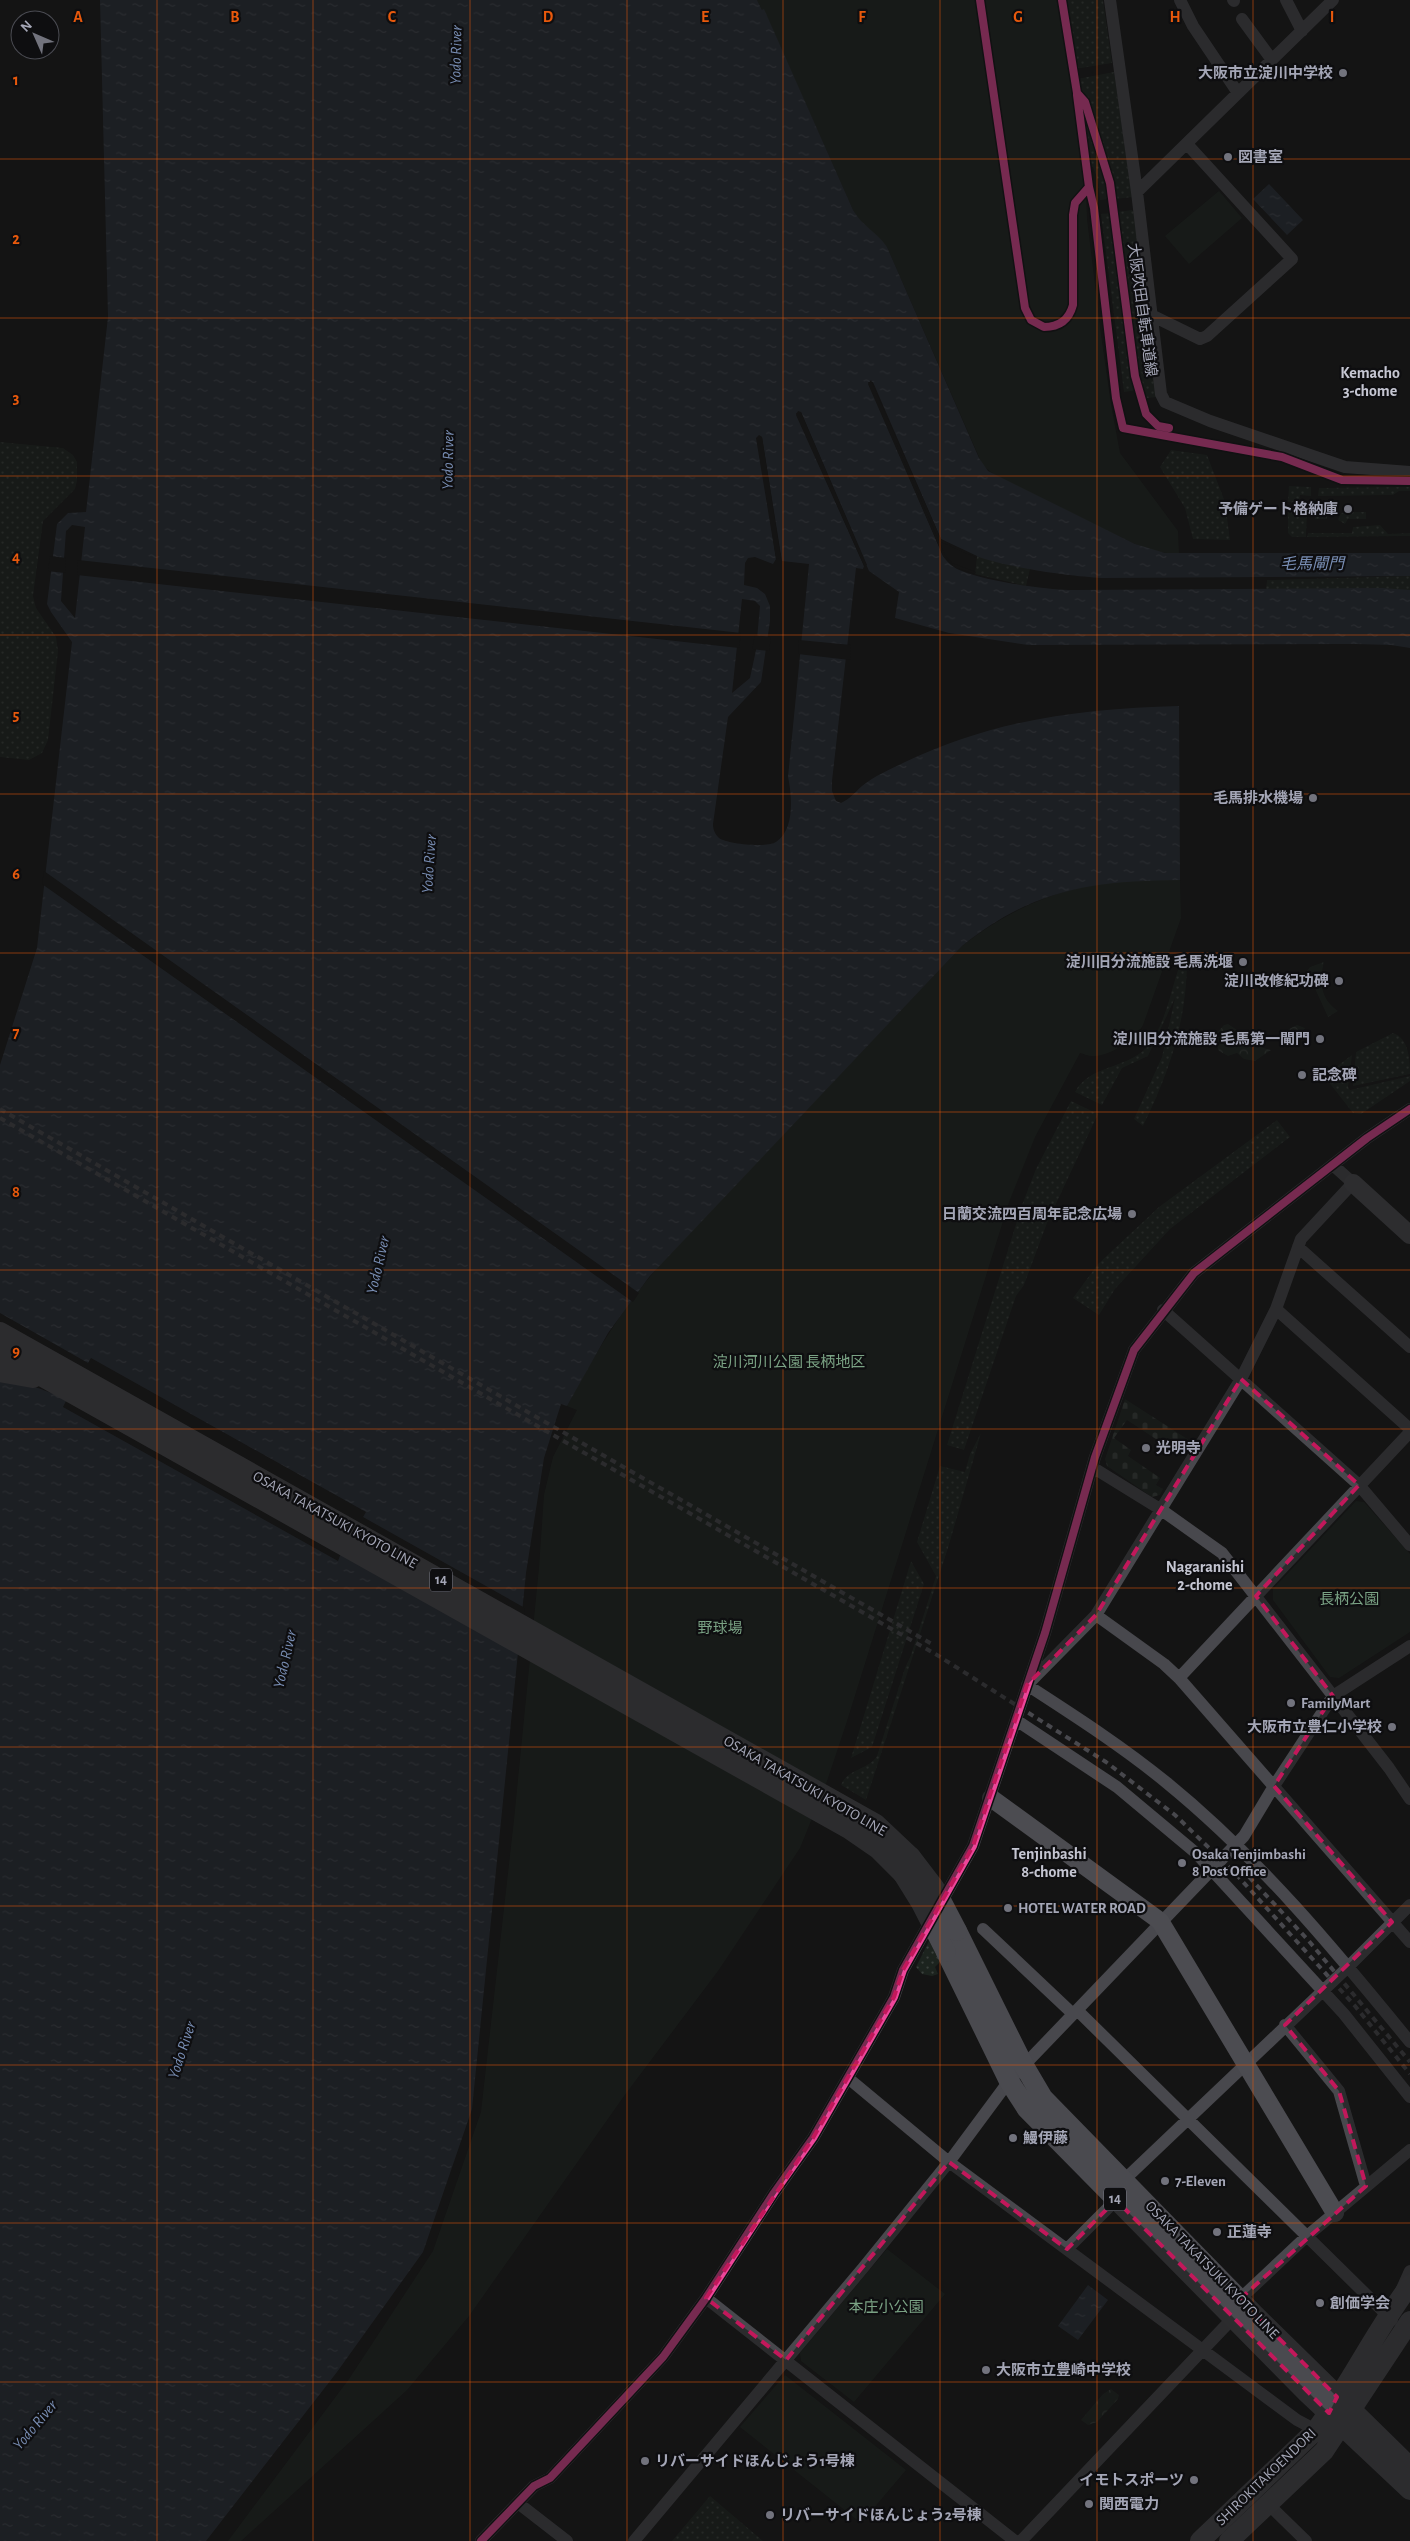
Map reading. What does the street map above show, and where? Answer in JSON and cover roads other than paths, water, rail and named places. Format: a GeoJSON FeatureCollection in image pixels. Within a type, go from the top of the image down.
{"type":"FeatureCollection","features":[{"type":"Feature","properties":{"kind":"main road","name":"OSAKA TAKATSUKI KYOTO LINE"},"geometry":{"type":"LineString","coordinates":[[0,1332],[878,1838],[907,1866],[934,1887],[1023,2064],[1037,2089],[1055,2112],[1240,2300],[1410,2490]]}},
{"type":"Feature","properties":{"kind":"main road","name":"OSAKA TAKATSUKI KYOTO LINE"},"geometry":{"type":"LineString","coordinates":[[0,1353],[849,1829],[878,1838]]}},
{"type":"Feature","properties":{"kind":"main road","name":"OSAKA TAKATSUKI KYOTO LINE"},"geometry":{"type":"LineString","coordinates":[[0,1372],[54,1383]]}},
{"type":"Feature","properties":{"kind":"main road","name":"OSAKA TAKATSUKI KYOTO LINE"},"geometry":{"type":"LineString","coordinates":[[907,1866],[921,1903],[1009,2080],[1027,2109],[1233,2318],[1340,2411],[1410,2467]]}},
{"type":"Feature","properties":{"kind":"main road","name":"SHIROKITAKOENDORI"},"geometry":{"type":"LineString","coordinates":[[1229,2541],[1324,2451],[1340,2411],[1391,2310],[1410,2285]]}},
{"type":"Feature","properties":{"kind":"main road","name":"SHIROKITAKOENDORI"},"geometry":{"type":"LineString","coordinates":[[1200,2541],[1316,2430],[1340,2411],[1408,2329]]}},
{"type":"Feature","properties":{"kind":"street"},"geometry":{"type":"LineString","coordinates":[[1110,0],[1138,192],[1161,394],[1168,404],[1210,421],[1346,468],[1410,472]]}},
{"type":"Feature","properties":{"kind":"street"},"geometry":{"type":"LineString","coordinates":[[1180,0],[1193,26],[1238,93]]}},
{"type":"Feature","properties":{"kind":"street"},"geometry":{"type":"LineString","coordinates":[[1286,0],[1302,31]]}},
{"type":"Feature","properties":{"kind":"street"},"geometry":{"type":"LineString","coordinates":[[1138,192],[1334,0]]}},
{"type":"Feature","properties":{"kind":"street"},"geometry":{"type":"LineString","coordinates":[[1242,19],[1272,60]]}},
{"type":"Feature","properties":{"kind":"street"},"geometry":{"type":"LineString","coordinates":[[1153,316],[1200,338],[1207,336],[1292,259],[1187,144]]}},
{"type":"Feature","properties":{"kind":"street"},"geometry":{"type":"LineString","coordinates":[[481,2541],[534,2486],[550,2478],[663,2357],[706,2298],[812,2138],[894,1997],[903,1970],[974,1846],[1045,1633],[1092,1467],[1134,1350],[1163,1310],[1194,1273],[1243,1233],[1334,1166],[1367,1138],[1410,1109]]}},
{"type":"Feature","properties":{"kind":"street"},"geometry":{"type":"LineString","coordinates":[[1334,1166],[1410,1235]]}},
{"type":"Feature","properties":{"kind":"street"},"geometry":{"type":"LineString","coordinates":[[1027,1686],[1096,1615],[1241,1379],[1276,1309],[1300,1239],[1353,1183]]}},
{"type":"Feature","properties":{"kind":"street"},"geometry":{"type":"LineString","coordinates":[[1298,1247],[1410,1347]]}},
{"type":"Feature","properties":{"kind":"street"},"geometry":{"type":"LineString","coordinates":[[1179,1678],[1410,1430],[1276,1309]]}},
{"type":"Feature","properties":{"kind":"street"},"geometry":{"type":"LineString","coordinates":[[1163,1310],[1359,1485],[1410,1545]]}},
{"type":"Feature","properties":{"kind":"street"},"geometry":{"type":"LineString","coordinates":[[1092,1467],[1160,1509],[1222,1553],[1389,1768],[1410,1799]]}},
{"type":"Feature","properties":{"kind":"street"},"geometry":{"type":"LineString","coordinates":[[1096,1615],[1164,1664],[1179,1678],[1410,1942]]}},
{"type":"Feature","properties":{"kind":"street"},"geometry":{"type":"LineString","coordinates":[[634,2541],[949,2162],[1009,2080],[1160,1921],[1244,1836],[1274,1786],[1333,1696],[1410,1646]]}},
{"type":"Feature","properties":{"kind":"street"},"geometry":{"type":"LineString","coordinates":[[1027,1686],[1138,1760],[1234,1848],[1348,1967],[1410,2042]]}},
{"type":"Feature","properties":{"kind":"street"},"geometry":{"type":"LineString","coordinates":[[1016,1720],[1117,1787],[1215,1866],[1322,1990],[1410,2097]]}},
{"type":"Feature","properties":{"kind":"street"},"geometry":{"type":"LineString","coordinates":[[991,1798],[1160,1921],[1335,2213]]}},
{"type":"Feature","properties":{"kind":"street"},"geometry":{"type":"LineString","coordinates":[[1124,2180],[1348,1967],[1410,1905]]}},
{"type":"Feature","properties":{"kind":"street"},"geometry":{"type":"LineString","coordinates":[[984,1929],[1075,2012],[1307,2236],[1391,2310],[1408,2329]]}},
{"type":"Feature","properties":{"kind":"street"},"geometry":{"type":"LineString","coordinates":[[1286,2025],[1339,2090],[1366,2186]]}},
{"type":"Feature","properties":{"kind":"street"},"geometry":{"type":"LineString","coordinates":[[848,2078],[949,2162],[1296,2420],[1316,2430]]}},
{"type":"Feature","properties":{"kind":"street"},"geometry":{"type":"LineString","coordinates":[[1240,2300],[1307,2236],[1410,2150]]}},
{"type":"Feature","properties":{"kind":"street"},"geometry":{"type":"LineString","coordinates":[[1067,2249],[1116,2200]]}},
{"type":"Feature","properties":{"kind":"street"},"geometry":{"type":"LineString","coordinates":[[1391,2310],[1410,2271]]}},
{"type":"Feature","properties":{"kind":"street"},"geometry":{"type":"LineString","coordinates":[[706,2298],[1023,2540],[1233,2318]]}},
{"type":"Feature","properties":{"kind":"street"},"geometry":{"type":"LineString","coordinates":[[518,2503],[567,2541]]}},
{"type":"Feature","properties":{"kind":"street"},"geometry":{"type":"LineString","coordinates":[[1269,2505],[1306,2541]]}},
{"type":"Feature","properties":{"kind":"water"},"geometry":{"type":"Polygon","coordinates":[[[100,0],[757,0],[762,10],[764,9],[853,210],[887,247],[979,458],[988,471],[1135,544],[1165,553],[1410,553],[1410,576],[1102,578],[1064,575],[995,562],[955,548],[941,539],[873,382],[868,382],[942,553],[951,565],[960,570],[990,579],[1025,586],[1069,590],[1382,588],[1410,590],[1410,648],[1391,645],[1355,644],[1028,645],[949,633],[895,618],[899,592],[869,571],[801,412],[796,413],[864,566],[863,569],[856,568],[832,781],[832,791],[836,801],[841,803],[872,779],[939,747],[1006,726],[1039,719],[1107,710],[1179,706],[1180,880],[1118,883],[1064,892],[1039,900],[1014,912],[988,927],[962,946],[649,1277],[608,1333],[567,1406],[561,1404],[544,1458],[526,1573],[472,2109],[423,2252],[337,2372],[206,2541],[0,2541],[0,1065],[37,948],[72,642],[47,604],[57,524],[68,513],[86,512],[108,317],[100,0]],[[758,436],[776,559],[773,564],[755,557],[748,558],[745,563],[744,585],[757,588],[765,594],[770,606],[770,621],[761,682],[728,717],[713,824],[714,832],[723,840],[756,845],[776,842],[786,829],[791,812],[788,777],[809,564],[782,561],[762,437],[758,436]],[[72,525],[66,531],[61,601],[75,618],[85,527],[72,525]],[[742,599],[732,693],[750,678],[756,650],[760,606],[755,601],[742,599]]]}},
{"type":"Feature","properties":{"kind":"water"},"geometry":{"type":"Polygon","coordinates":[[[1269,184],[1303,220],[1287,235],[1253,199],[1269,184]]]}},
{"type":"Feature","properties":{"kind":"water"},"geometry":{"type":"Polygon","coordinates":[[[1088,2285],[1108,2300],[1078,2340],[1058,2326],[1088,2285]]]}},
{"type":"Feature","properties":{"kind":"railway"},"geometry":{"type":"LineString","coordinates":[[0,1109],[932,1644]]}},
{"type":"Feature","properties":{"kind":"railway"},"geometry":{"type":"LineString","coordinates":[[0,1118],[937,1655],[1106,1762],[1175,1815],[1235,1873],[1355,2006],[1410,2074]]}},
{"type":"Feature","properties":{"kind":"railway"},"geometry":{"type":"LineString","coordinates":[[1249,1877],[1308,1940],[1410,2062]]}},
{"type":"Feature","properties":{"kind":"place","name":"大阪市立淀川中学校"},"geometry":{"type":"Point","coordinates":[1343,73]}},
{"type":"Feature","properties":{"kind":"place","name":"図書室"},"geometry":{"type":"Point","coordinates":[1228,157]}},
{"type":"Feature","properties":{"kind":"place","name":"予備ゲート格納庫"},"geometry":{"type":"Point","coordinates":[1348,509]}},
{"type":"Feature","properties":{"kind":"place","name":"毛馬排水機場"},"geometry":{"type":"Point","coordinates":[1313,798]}},
{"type":"Feature","properties":{"kind":"place","name":"淀川旧分流施設 毛馬洗堰"},"geometry":{"type":"Point","coordinates":[1243,962]}},
{"type":"Feature","properties":{"kind":"place","name":"淀川改修紀功碑"},"geometry":{"type":"Point","coordinates":[1339,981]}},
{"type":"Feature","properties":{"kind":"place","name":"淀川旧分流施設 毛馬第一閘門"},"geometry":{"type":"Point","coordinates":[1320,1039]}},
{"type":"Feature","properties":{"kind":"place","name":"記念碑"},"geometry":{"type":"Point","coordinates":[1302,1075]}},
{"type":"Feature","properties":{"kind":"place","name":"日蘭交流四百周年記念広場"},"geometry":{"type":"Point","coordinates":[1132,1214]}},
{"type":"Feature","properties":{"kind":"place","name":"光明寺"},"geometry":{"type":"Point","coordinates":[1146,1448]}},
{"type":"Feature","properties":{"kind":"place","name":"FamilyMart"},"geometry":{"type":"Point","coordinates":[1291,1703]}},
{"type":"Feature","properties":{"kind":"place","name":"大阪市立豊仁小学校"},"geometry":{"type":"Point","coordinates":[1392,1727]}},
{"type":"Feature","properties":{"kind":"place","name":"Osaka Tenjimbashi 8 Post Office"},"geometry":{"type":"Point","coordinates":[1182,1863]}},
{"type":"Feature","properties":{"kind":"place","name":"HOTEL WATER ROAD"},"geometry":{"type":"Point","coordinates":[1008,1908]}},
{"type":"Feature","properties":{"kind":"place","name":"鰻伊藤"},"geometry":{"type":"Point","coordinates":[1013,2138]}},
{"type":"Feature","properties":{"kind":"place","name":"7-Eleven"},"geometry":{"type":"Point","coordinates":[1165,2181]}},
{"type":"Feature","properties":{"kind":"place","name":"正蓮寺"},"geometry":{"type":"Point","coordinates":[1217,2232]}},
{"type":"Feature","properties":{"kind":"place","name":"創価学会"},"geometry":{"type":"Point","coordinates":[1320,2303]}},
{"type":"Feature","properties":{"kind":"place","name":"大阪市立豊崎中学校"},"geometry":{"type":"Point","coordinates":[986,2370]}},
{"type":"Feature","properties":{"kind":"place","name":"リバーサイドほんじょう1号棟"},"geometry":{"type":"Point","coordinates":[645,2461]}},
{"type":"Feature","properties":{"kind":"place","name":"イモトスポーツ"},"geometry":{"type":"Point","coordinates":[1194,2480]}},
{"type":"Feature","properties":{"kind":"place","name":"関西電力"},"geometry":{"type":"Point","coordinates":[1089,2504]}},
{"type":"Feature","properties":{"kind":"place","name":"リバーサイドほんじょう2号棟"},"geometry":{"type":"Point","coordinates":[770,2515]}},
{"type":"Feature","properties":{"kind":"district","name":"Kemacho 3-chome"},"geometry":{"type":"Point","coordinates":[1370,382]}},
{"type":"Feature","properties":{"kind":"district","name":"Nagaranishi 2-chome"},"geometry":{"type":"Point","coordinates":[1205,1576]}},
{"type":"Feature","properties":{"kind":"district","name":"Tenjinbashi 8-chome"},"geometry":{"type":"Point","coordinates":[1049,1863]}},
{"type":"Feature","properties":{"kind":"water label","name":"Yodo River"},"geometry":{"type":"Point","coordinates":[456,55]}},
{"type":"Feature","properties":{"kind":"water label","name":"Yodo River"},"geometry":{"type":"Point","coordinates":[448,460]}},
{"type":"Feature","properties":{"kind":"water label","name":"毛馬閘門"},"geometry":{"type":"Point","coordinates":[1312,564]}},
{"type":"Feature","properties":{"kind":"water label","name":"Yodo River"},"geometry":{"type":"Point","coordinates":[429,864]}},
{"type":"Feature","properties":{"kind":"water label","name":"Yodo River"},"geometry":{"type":"Point","coordinates":[378,1265]}},
{"type":"Feature","properties":{"kind":"water label","name":"Yodo River"},"geometry":{"type":"Point","coordinates":[285,1659]}},
{"type":"Feature","properties":{"kind":"water label","name":"Yodo River"},"geometry":{"type":"Point","coordinates":[182,2050]}},
{"type":"Feature","properties":{"kind":"water label","name":"Yodo River"},"geometry":{"type":"Point","coordinates":[35,2425]}},
{"type":"Feature","properties":{"kind":"park label","name":"淀川河川公園 長柄地区"},"geometry":{"type":"Point","coordinates":[789,1362]}},
{"type":"Feature","properties":{"kind":"park label","name":"長柄公園"},"geometry":{"type":"Point","coordinates":[1349,1599]}},
{"type":"Feature","properties":{"kind":"park label","name":"野球場"},"geometry":{"type":"Point","coordinates":[720,1628]}},
{"type":"Feature","properties":{"kind":"park label","name":"本庄小公園"},"geometry":{"type":"Point","coordinates":[886,2307]}}]}
